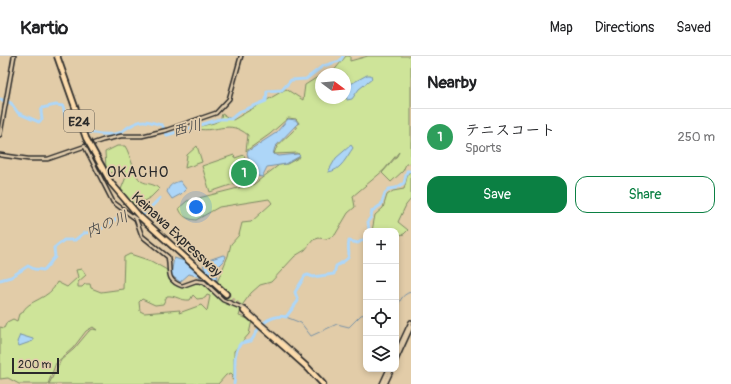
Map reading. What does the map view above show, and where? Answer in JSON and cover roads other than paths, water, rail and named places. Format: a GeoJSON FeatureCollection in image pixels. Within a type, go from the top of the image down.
{"type":"FeatureCollection","features":[{"type":"Feature","properties":{"kind":"highway","name":"Keinawa Expressway"},"geometry":{"type":"LineString","coordinates":[[57,56],[86,138],[111,183],[127,204],[226,294]]}},
{"type":"Feature","properties":{"kind":"highway"},"geometry":{"type":"LineString","coordinates":[[246,311],[299,359],[323,384]]}},
{"type":"Feature","properties":{"kind":"main road"},"geometry":{"type":"LineString","coordinates":[[399,348],[411,322]]}},
{"type":"Feature","properties":{"kind":"main road"},"geometry":{"type":"LineString","coordinates":[[399,354],[411,328]]}},
{"type":"Feature","properties":{"kind":"main road"},"geometry":{"type":"LineString","coordinates":[[384,384],[390,372]]}},
{"type":"Feature","properties":{"kind":"street"},"geometry":{"type":"LineString","coordinates":[[0,135],[14,56]]}},
{"type":"Feature","properties":{"kind":"street"},"geometry":{"type":"LineString","coordinates":[[0,155],[33,160],[48,159],[114,137],[142,136],[167,130],[216,114],[229,99],[241,56]]}},
{"type":"Feature","properties":{"kind":"street"},"geometry":{"type":"LineString","coordinates":[[84,147],[114,202],[135,218],[142,236],[168,257],[170,277],[173,282],[182,286],[196,281],[204,282],[223,300],[246,311],[284,342],[299,359]]}},
{"type":"Feature","properties":{"kind":"water"},"geometry":{"type":"Polygon","coordinates":[[[367,75],[371,75],[372,79],[359,89],[351,99],[351,84],[367,75]]]}},
{"type":"Feature","properties":{"kind":"water"},"geometry":{"type":"Polygon","coordinates":[[[288,119],[296,120],[298,123],[275,147],[273,154],[279,156],[298,154],[300,156],[286,164],[267,167],[262,177],[253,175],[247,153],[248,151],[276,133],[288,119]]]}},
{"type":"Feature","properties":{"kind":"water"},"geometry":{"type":"Polygon","coordinates":[[[351,145],[353,148],[343,163],[337,169],[328,172],[336,158],[351,145]]]}},
{"type":"Feature","properties":{"kind":"water"},"geometry":{"type":"Polygon","coordinates":[[[180,181],[186,189],[172,199],[167,192],[172,185],[180,181]]]}},
{"type":"Feature","properties":{"kind":"water"},"geometry":{"type":"Polygon","coordinates":[[[223,255],[226,256],[224,261],[216,269],[217,282],[214,285],[206,278],[203,262],[223,255]]]}},
{"type":"Feature","properties":{"kind":"water"},"geometry":{"type":"Polygon","coordinates":[[[174,258],[199,265],[200,277],[189,274],[180,282],[171,275],[174,258]]]}},
{"type":"Feature","properties":{"kind":"water"},"geometry":{"type":"Polygon","coordinates":[[[20,335],[33,339],[33,341],[19,346],[17,342],[20,335]]]}},
{"type":"Feature","properties":{"kind":"waterway","name":"西川"},"geometry":{"type":"LineString","coordinates":[[0,99],[11,103],[18,113],[39,122],[42,119],[42,108],[56,105],[63,106],[67,125],[92,133],[119,133],[137,122],[146,121],[162,125],[167,135],[220,119],[231,119],[239,112],[266,101],[267,91],[282,90],[291,80],[306,79],[323,66],[340,61],[343,56]]}},
{"type":"Feature","properties":{"kind":"waterway"},"geometry":{"type":"LineString","coordinates":[[369,228],[368,221],[371,217],[372,211],[381,205],[385,193],[389,189],[396,188],[404,183],[407,171],[411,171]]}},
{"type":"Feature","properties":{"kind":"waterway","name":"内の川"},"geometry":{"type":"LineString","coordinates":[[0,280],[11,277],[28,266],[34,269],[44,270],[55,257],[54,248],[64,240],[75,240],[84,233],[96,232],[126,213],[144,214],[160,198]]}},
{"type":"Feature","properties":{"kind":"waterway"},"geometry":{"type":"LineString","coordinates":[[234,384],[235,357],[241,343],[251,341],[262,324],[268,320],[279,316],[286,317],[298,301],[295,292],[305,276],[308,275],[313,277],[334,274],[336,266],[346,260],[349,255],[349,241],[358,243],[363,240]]}},
{"type":"Feature","properties":{"kind":"waterway"},"geometry":{"type":"LineString","coordinates":[[199,278],[204,278]]}},
{"type":"Feature","properties":{"kind":"waterway"},"geometry":{"type":"LineString","coordinates":[[399,303],[402,297],[411,292]]}},
{"type":"Feature","properties":{"kind":"waterway"},"geometry":{"type":"LineString","coordinates":[[286,317],[301,323],[311,336],[337,324],[349,327],[363,315]]}},
{"type":"Feature","properties":{"kind":"tunnel"},"geometry":{"type":"LineString","coordinates":[[226,294],[242,308]]}},
{"type":"Feature","properties":{"kind":"place","name":"テニスコート"},"geometry":{"type":"Point","coordinates":[244,173]}},
{"type":"Feature","properties":{"kind":"district","name":"OKACHO"},"geometry":{"type":"Point","coordinates":[138,172]}}]}
